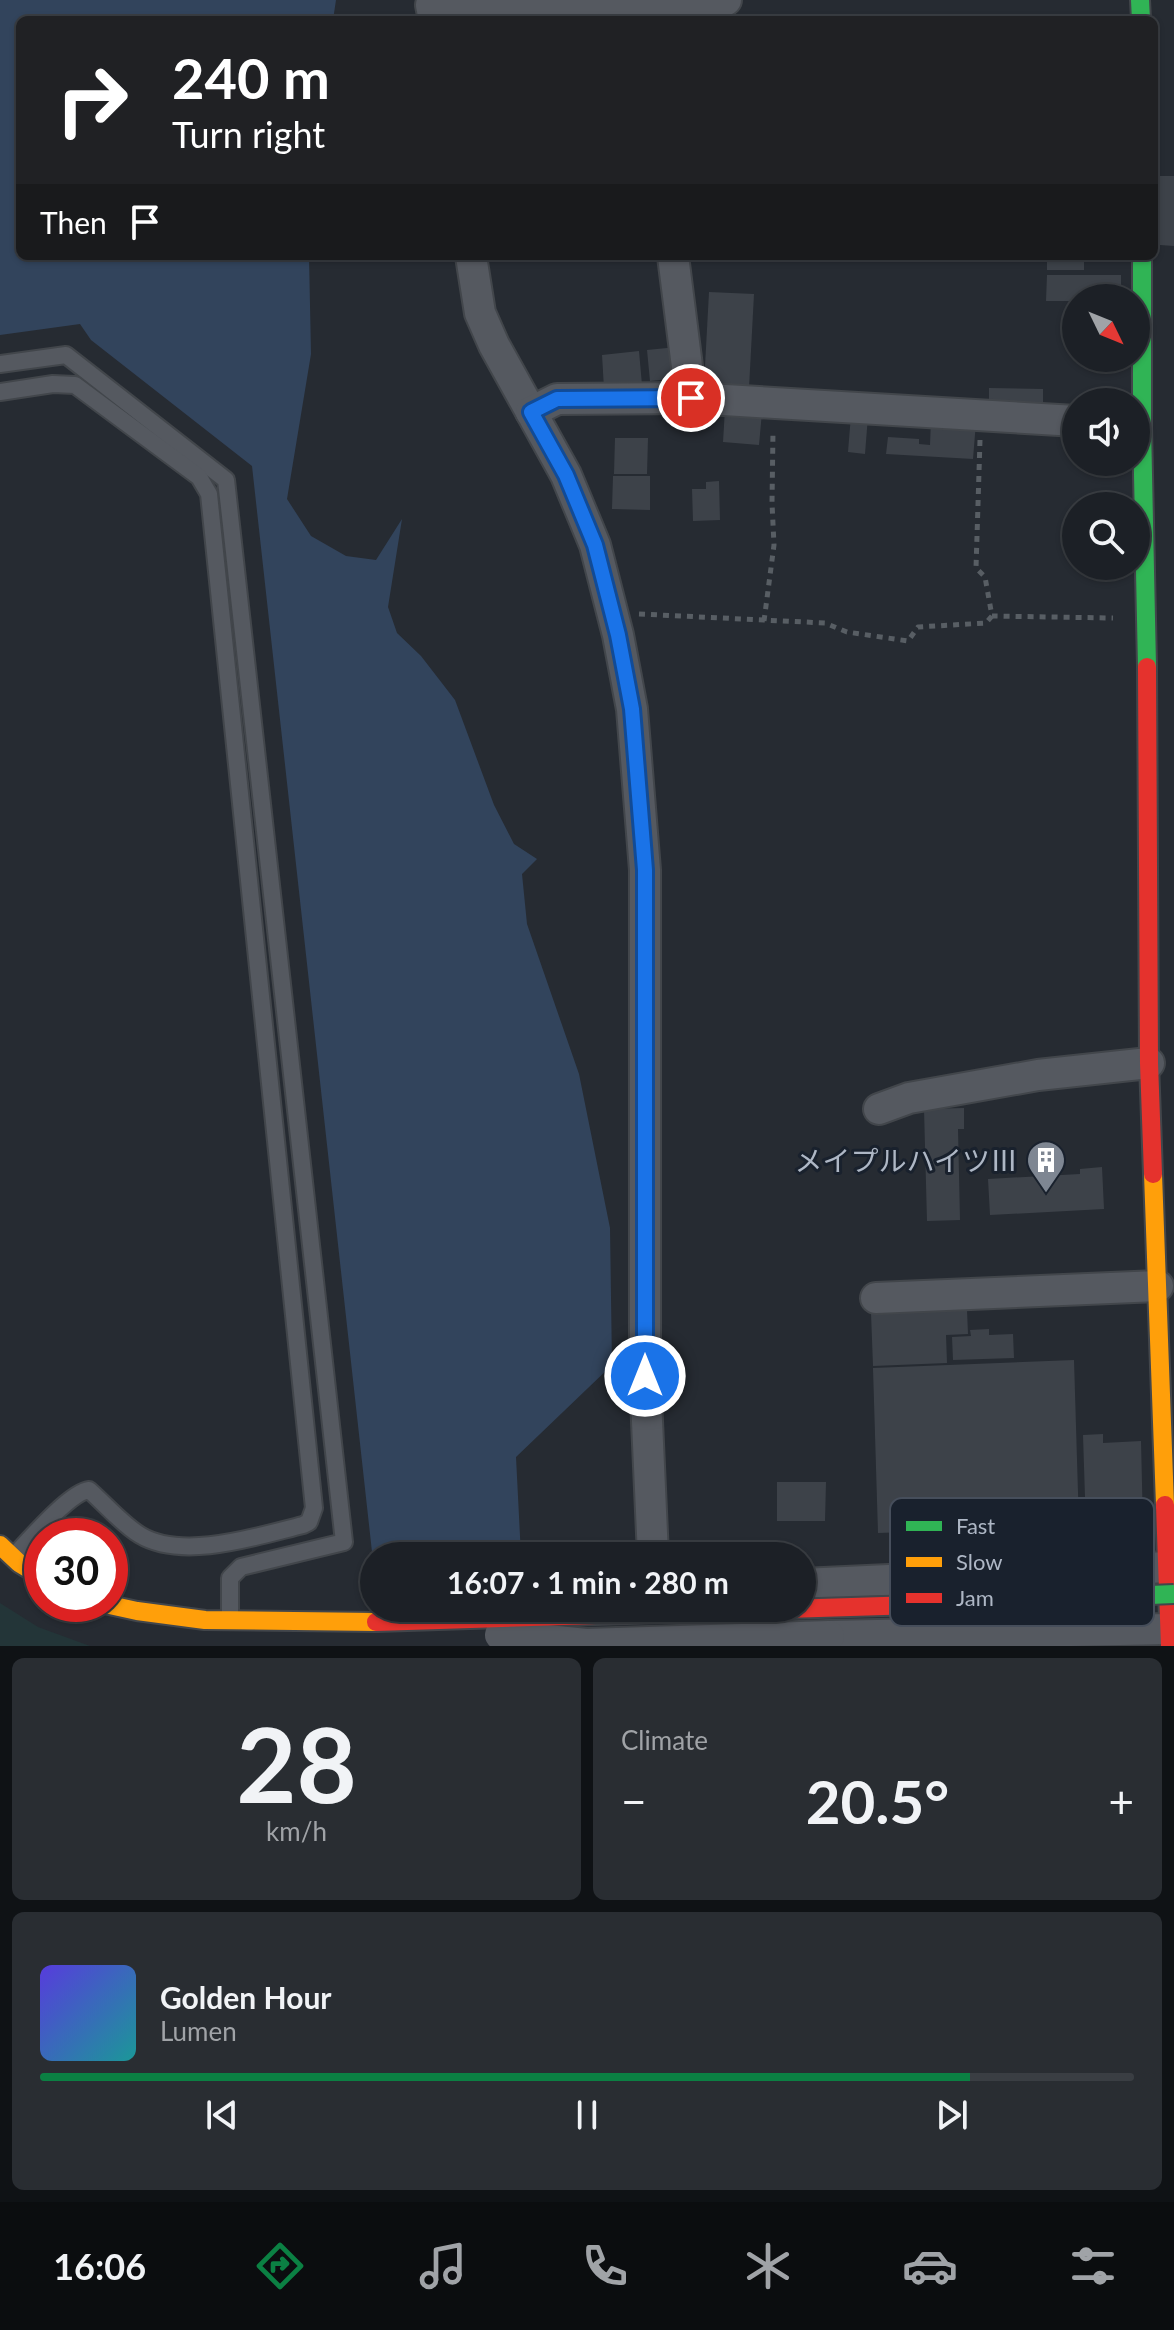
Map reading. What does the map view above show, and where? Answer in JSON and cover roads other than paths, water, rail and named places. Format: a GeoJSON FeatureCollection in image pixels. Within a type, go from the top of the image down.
{"type":"FeatureCollection","features":[{"type":"Feature","properties":{"kind":"street"},"geometry":{"type":"LineString","coordinates":[[433,16],[431,5],[645,11],[726,0]]}},
{"type":"Feature","properties":{"kind":"street"},"geometry":{"type":"LineString","coordinates":[[472,260],[480,313],[494,345],[566,475],[595,545],[632,709],[645,870],[645,1376],[652,1542]]}},
{"type":"Feature","properties":{"kind":"street"},"geometry":{"type":"LineString","coordinates":[[674,260],[691,398]]}},
{"type":"Feature","properties":{"kind":"street"},"geometry":{"type":"LineString","coordinates":[[1140,388],[1142,260]]}},
{"type":"Feature","properties":{"kind":"street"},"geometry":{"type":"LineString","coordinates":[[531,412],[557,399],[691,398],[1062,420]]}},
{"type":"Feature","properties":{"kind":"street"},"geometry":{"type":"LineString","coordinates":[[376,1622],[586,1644],[829,1636],[924,1640],[1170,1637],[1171,1581],[1158,1286],[1162,1106],[1149,1063],[1146,618],[1141,476]]}},
{"type":"Feature","properties":{"kind":"street"},"geometry":{"type":"LineString","coordinates":[[879,1109],[909,1098],[1024,1077],[1149,1063]]}},
{"type":"Feature","properties":{"kind":"street"},"geometry":{"type":"LineString","coordinates":[[876,1298],[1158,1286]]}},
{"type":"Feature","properties":{"kind":"street"},"geometry":{"type":"LineString","coordinates":[[6,1551],[24,1564]]}},
{"type":"Feature","properties":{"kind":"street"},"geometry":{"type":"LineString","coordinates":[[816,1583],[890,1583]]}},
{"type":"Feature","properties":{"kind":"street"},"geometry":{"type":"LineString","coordinates":[[816,1608],[890,1603]]}},
{"type":"Feature","properties":{"kind":"street"},"geometry":{"type":"LineString","coordinates":[[128,1609],[205,1627],[230,1621],[360,1622]]}},
{"type":"Feature","properties":{"kind":"street"},"geometry":{"type":"LineString","coordinates":[[656,1622],[657,1646]]}},
{"type":"Feature","properties":{"kind":"lane"},"geometry":{"type":"LineString","coordinates":[[0,364],[66,355],[226,480],[344,1542],[241,1567],[230,1578],[230,1621]]}},
{"type":"Feature","properties":{"kind":"lane"},"geometry":{"type":"LineString","coordinates":[[0,392],[53,384],[75,385],[203,480],[209,494],[314,1508],[309,1522],[303,1525],[206,1547],[162,1543],[140,1535],[89,1490],[81,1491],[6,1551]]}},
{"type":"Feature","properties":{"kind":"water"},"geometry":{"type":"Polygon","coordinates":[[[0,0],[336,0],[334,16],[16,16],[16,260],[309,260],[311,354],[287,499],[311,536],[346,556],[376,560],[402,519],[388,607],[397,633],[421,656],[455,700],[494,805],[514,844],[537,859],[522,874],[527,924],[579,1074],[610,1228],[612,1365],[516,1457],[520,1542],[371,1542],[252,466],[91,340],[80,324],[0,335],[0,0]]]}},
{"type":"Feature","properties":{"kind":"place","name":"メイプルハイツⅢ"},"geometry":{"type":"Point","coordinates":[1046,1194]}}]}
